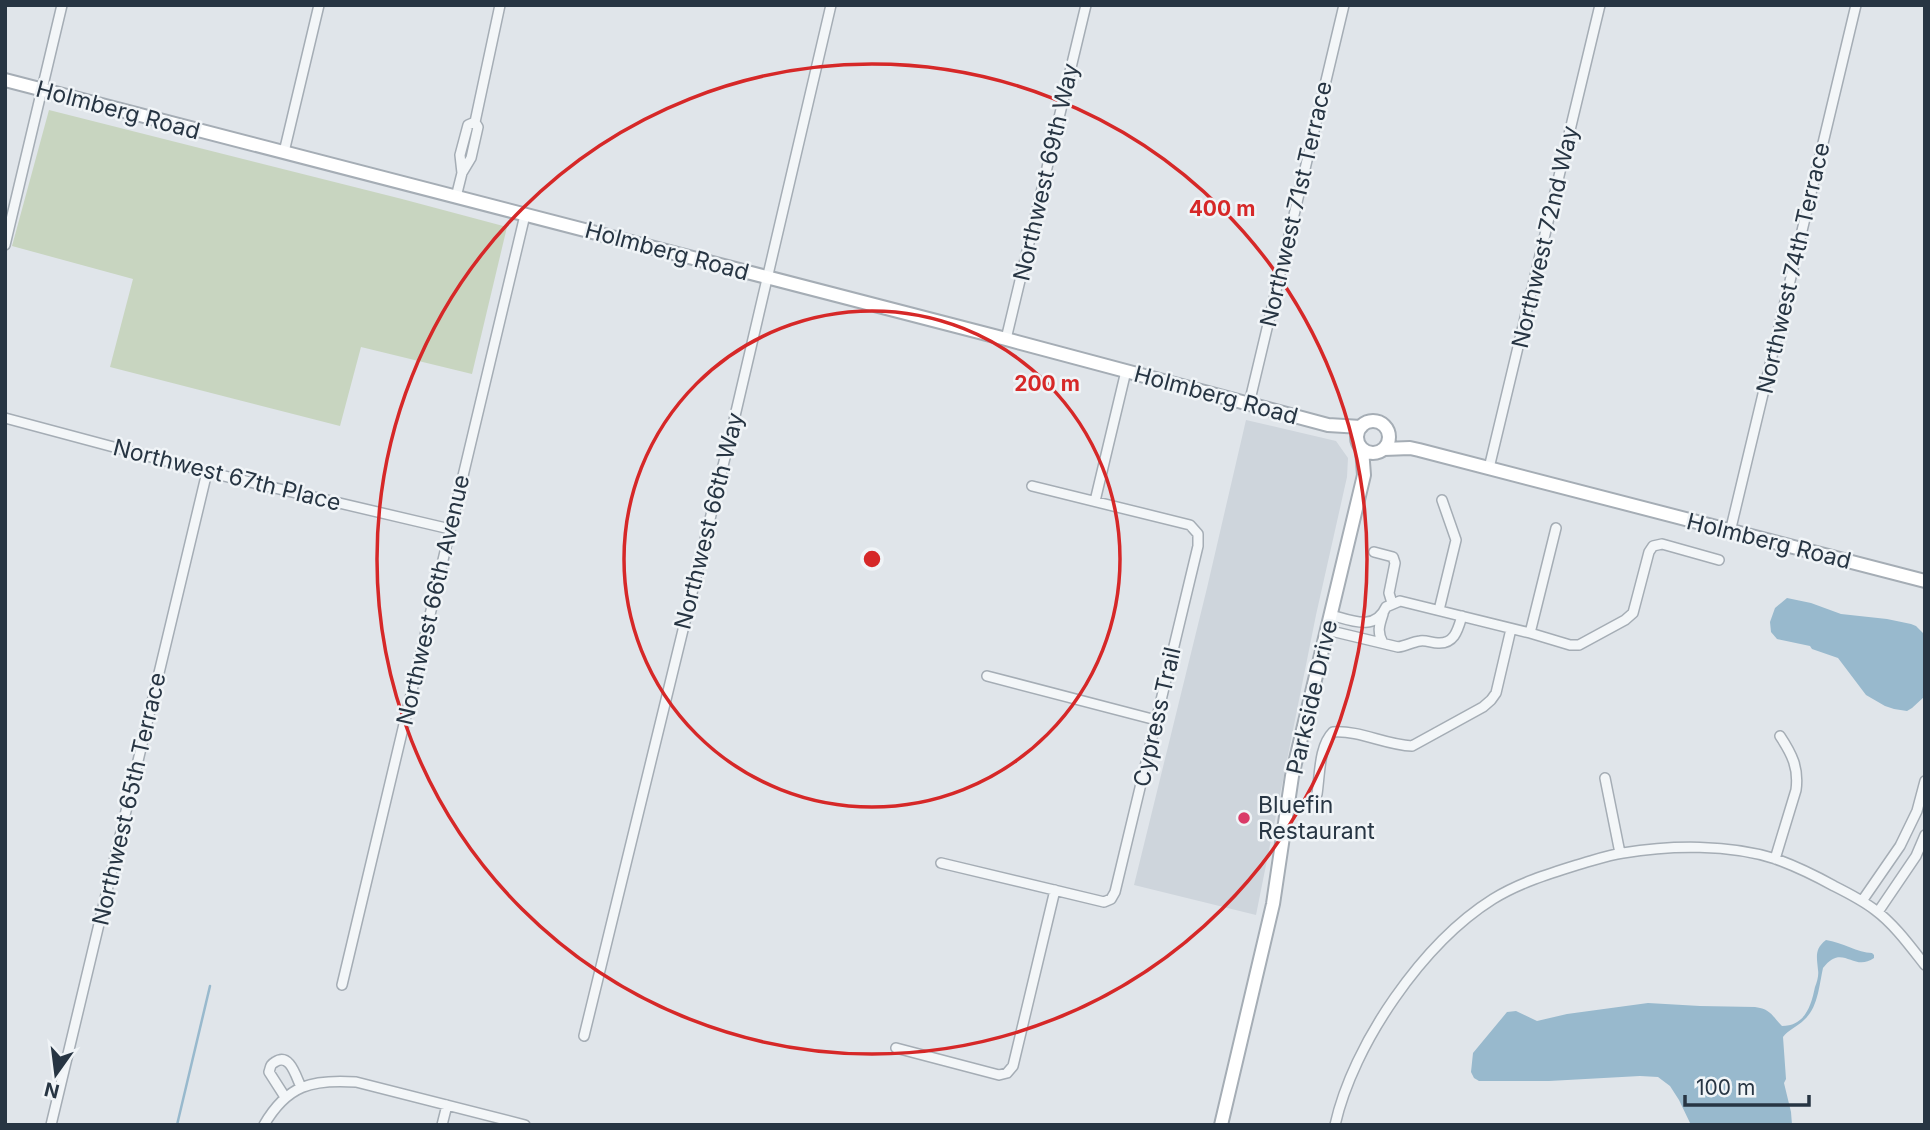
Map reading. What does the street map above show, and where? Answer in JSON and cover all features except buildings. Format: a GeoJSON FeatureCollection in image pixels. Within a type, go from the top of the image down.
{"type":"FeatureCollection","features":[{"type":"Feature","properties":{"kind":"street"},"geometry":{"type":"LineString","coordinates":[[5,245],[62,5]]}},
{"type":"Feature","properties":{"kind":"street"},"geometry":{"type":"LineString","coordinates":[[284,152],[319,5]]}},
{"type":"Feature","properties":{"kind":"street"},"geometry":{"type":"LineString","coordinates":[[456,197],[461,173],[471,158],[478,127],[475,122],[500,5]]}},
{"type":"Feature","properties":{"kind":"street","name":"Northwest 66th Way"},"geometry":{"type":"LineString","coordinates":[[584,1036],[831,5]]}},
{"type":"Feature","properties":{"kind":"street","name":"Northwest 69th Way"},"geometry":{"type":"LineString","coordinates":[[1006,339],[1086,5]]}},
{"type":"Feature","properties":{"kind":"street","name":"Northwest 71st Terrace"},"geometry":{"type":"LineString","coordinates":[[1249,404],[1344,5]]}},
{"type":"Feature","properties":{"kind":"street","name":"Northwest 72nd Way"},"geometry":{"type":"LineString","coordinates":[[1489,468],[1600,5]]}},
{"type":"Feature","properties":{"kind":"street","name":"Northwest 74th Terrace"},"geometry":{"type":"LineString","coordinates":[[1730,532],[1856,5]]}},
{"type":"Feature","properties":{"kind":"street","name":"Holmberg Road"},"geometry":{"type":"LineString","coordinates":[[5,80],[1328,425],[1361,428]]}},
{"type":"Feature","properties":{"kind":"street","name":"Northwest 66th Avenue"},"geometry":{"type":"LineString","coordinates":[[342,985],[525,215]]}},
{"type":"Feature","properties":{"kind":"street"},"geometry":{"type":"LineString","coordinates":[[1032,486],[1095,502],[1126,371]]}},
{"type":"Feature","properties":{"kind":"street","name":"Northwest 67th Place"},"geometry":{"type":"LineString","coordinates":[[5,418],[207,472],[450,529]]}},
{"type":"Feature","properties":{"kind":"street"},"geometry":{"type":"LineString","coordinates":[[1374,422],[1384,425],[1389,433],[1389,442],[1382,451],[1370,453],[1361,447],[1357,436],[1365,424],[1374,422]]}},
{"type":"Feature","properties":{"kind":"street","name":"Holmberg Road"},"geometry":{"type":"LineString","coordinates":[[1328,425],[1348,435],[1361,447]]}},
{"type":"Feature","properties":{"kind":"street","name":"Holmberg Road"},"geometry":{"type":"LineString","coordinates":[[1389,433],[1410,448]]}},
{"type":"Feature","properties":{"kind":"street","name":"Parkside Drive"},"geometry":{"type":"LineString","coordinates":[[1221,1125],[1273,904],[1292,776],[1364,475],[1361,447]]}},
{"type":"Feature","properties":{"kind":"street","name":"Holmberg Road"},"geometry":{"type":"LineString","coordinates":[[1382,451],[1410,448],[1925,581]]}},
{"type":"Feature","properties":{"kind":"street","name":"Parkside Drive"},"geometry":{"type":"LineString","coordinates":[[1364,475],[1382,451]]}},
{"type":"Feature","properties":{"kind":"street","name":"Northwest 65th Terrace"},"geometry":{"type":"LineString","coordinates":[[51,1125],[207,472]]}},
{"type":"Feature","properties":{"kind":"street"},"geometry":{"type":"LineString","coordinates":[[1439,610],[1456,540],[1442,500]]}},
{"type":"Feature","properties":{"kind":"street","name":"Cypress Trail"},"geometry":{"type":"LineString","coordinates":[[1055,890],[1104,902],[1111,900],[1115,892],[1198,546],[1198,534],[1190,525],[1095,502]]}},
{"type":"Feature","properties":{"kind":"street"},"geometry":{"type":"LineString","coordinates":[[1530,633],[1556,528]]}},
{"type":"Feature","properties":{"kind":"street"},"geometry":{"type":"LineString","coordinates":[[1383,643],[1378,628],[1383,614],[1386,607],[1400,601],[1570,645],[1579,645],[1633,613],[1649,552],[1653,546],[1662,544],[1719,560]]}},
{"type":"Feature","properties":{"kind":"street"},"geometry":{"type":"LineString","coordinates":[[1374,551],[1393,557],[1395,563],[1389,593],[1392,603]]}},
{"type":"Feature","properties":{"kind":"street"},"geometry":{"type":"LineString","coordinates":[[1331,615],[1362,623],[1371,622],[1383,614]]}},
{"type":"Feature","properties":{"kind":"street"},"geometry":{"type":"LineString","coordinates":[[1327,630],[1398,647],[1419,641],[1440,644],[1457,633],[1462,616]]}},
{"type":"Feature","properties":{"kind":"street"},"geometry":{"type":"LineString","coordinates":[[1317,794],[1324,747],[1333,732],[1345,731],[1401,746],[1412,746],[1483,707],[1496,693],[1511,629]]}},
{"type":"Feature","properties":{"kind":"street"},"geometry":{"type":"LineString","coordinates":[[987,676],[1156,720]]}},
{"type":"Feature","properties":{"kind":"street"},"geometry":{"type":"LineString","coordinates":[[1775,859],[1798,780],[1793,757],[1780,736]]}},
{"type":"Feature","properties":{"kind":"street"},"geometry":{"type":"LineString","coordinates":[[1605,778],[1620,853]]}},
{"type":"Feature","properties":{"kind":"street"},"geometry":{"type":"LineString","coordinates":[[1863,901],[1900,846],[1916,811],[1925,781]]}},
{"type":"Feature","properties":{"kind":"street"},"geometry":{"type":"LineString","coordinates":[[1878,912],[1916,856],[1925,835]]}},
{"type":"Feature","properties":{"kind":"street"},"geometry":{"type":"LineString","coordinates":[[1335,1125],[1340,1101],[1354,1066],[1372,1033],[1417,969],[1441,942],[1493,899],[1521,885],[1620,853],[1656,848],[1698,847],[1775,859],[1863,901],[1878,912],[1925,965]]}},
{"type":"Feature","properties":{"kind":"street"},"geometry":{"type":"LineString","coordinates":[[896,1048],[999,1075],[1007,1073],[1013,1066],[1055,890],[941,863]]}},
{"type":"Feature","properties":{"kind":"street"},"geometry":{"type":"LineString","coordinates":[[264,1125],[293,1092],[337,1080],[356,1082],[525,1125]]}},
{"type":"Feature","properties":{"kind":"street"},"geometry":{"type":"LineString","coordinates":[[442,1125],[447,1105]]}},
{"type":"Feature","properties":{"kind":"shaded area"},"geometry":{"type":"Polygon","coordinates":[[[1246,420],[1336,441],[1348,458],[1347,477],[1316,615],[1256,915],[1134,885],[1246,420]]]}},
{"type":"Feature","properties":{"kind":"green space"},"geometry":{"type":"Polygon","coordinates":[[[49,110],[507,227],[472,374],[361,347],[340,426],[110,367],[133,279],[12,246],[49,110]]]}},
{"type":"Feature","properties":{"kind":"water"},"geometry":{"type":"Polygon","coordinates":[[[1787,598],[1841,614],[1887,619],[1916,626],[1925,635],[1925,696],[1907,711],[1885,706],[1866,695],[1838,658],[1810,646],[1777,639],[1771,632],[1770,622],[1775,608],[1787,598]]]}},
{"type":"Feature","properties":{"kind":"water"},"geometry":{"type":"Polygon","coordinates":[[[1826,940],[1872,953],[1874,958],[1867,962],[1842,957],[1830,961],[1823,968],[1817,996],[1809,1015],[1783,1037],[1784,1083],[1792,1125],[1691,1125],[1670,1086],[1658,1077],[1479,1081],[1471,1072],[1473,1053],[1507,1012],[1516,1011],[1537,1021],[1567,1014],[1648,1003],[1755,1007],[1768,1011],[1782,1026],[1796,1023],[1809,1008],[1818,976],[1818,950],[1826,940]]]}},
{"type":"Feature","properties":{"kind":"waterway"},"geometry":{"type":"LineString","coordinates":[[177,1125],[210,986]]}},
{"type":"Feature","properties":{"kind":"place","name":"Bluefin Restaurant"},"geometry":{"type":"Point","coordinates":[1244,818]}}]}
